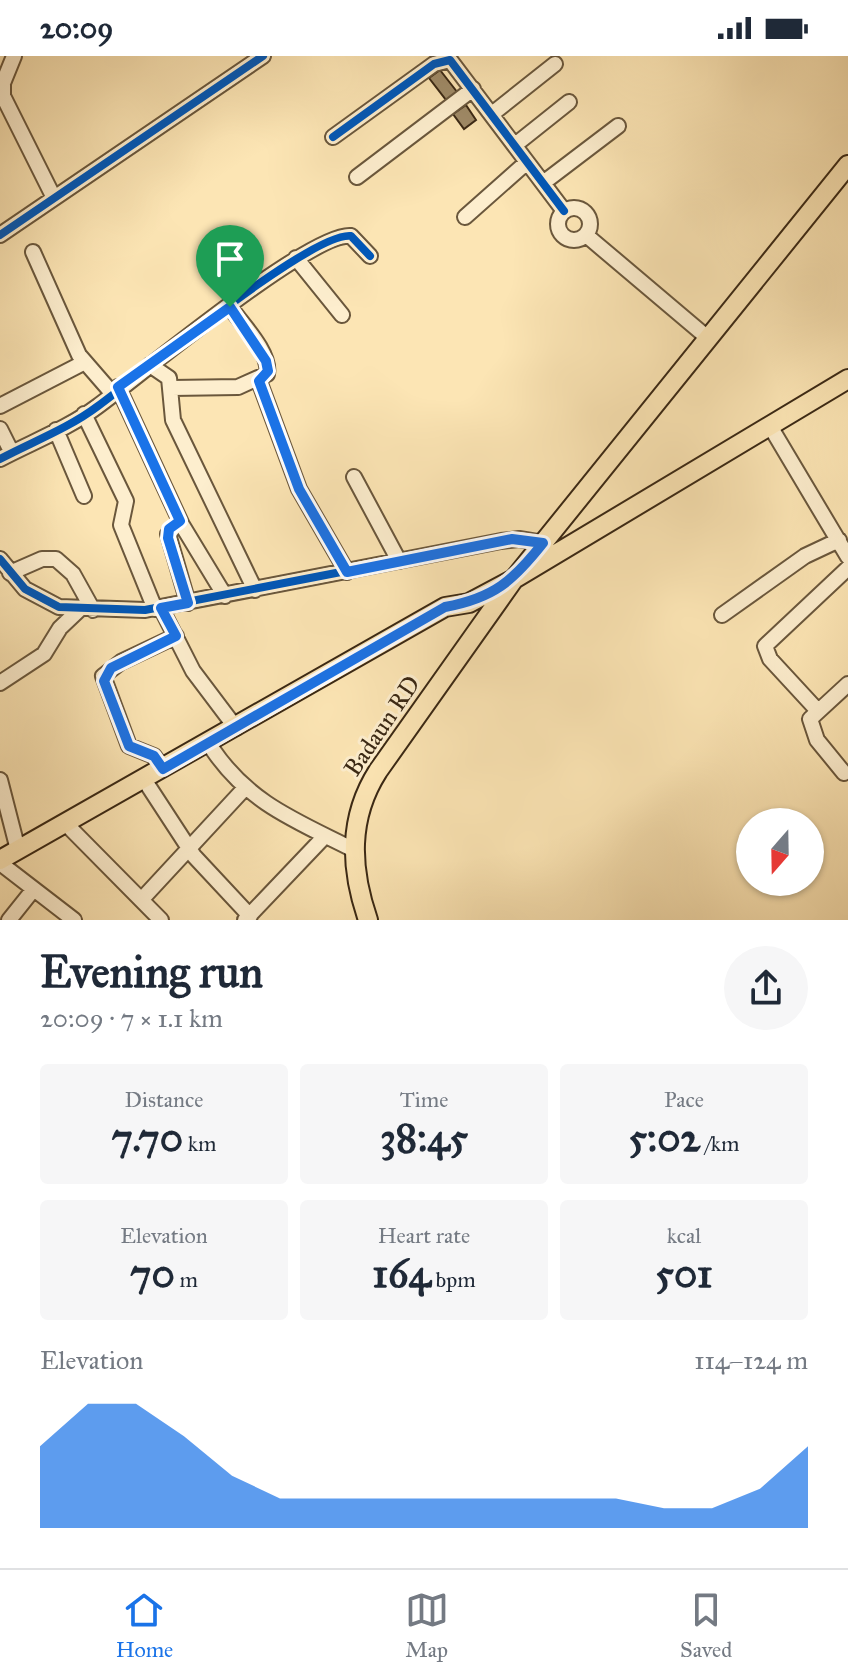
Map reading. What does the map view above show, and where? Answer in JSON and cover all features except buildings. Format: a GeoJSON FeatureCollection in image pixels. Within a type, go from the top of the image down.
{"type":"FeatureCollection","features":[{"type":"Feature","properties":{"kind":"main road","name":"Badaun RD"},"geometry":{"type":"LineString","coordinates":[[363,918],[354,850],[356,821],[369,785],[514,579],[848,165]]}},
{"type":"Feature","properties":{"kind":"main road"},"geometry":{"type":"LineString","coordinates":[[1,865],[318,693],[848,379]]}},
{"type":"Feature","properties":{"kind":"main road"},"geometry":{"type":"LineString","coordinates":[[1,865],[18,850],[445,607],[469,603]]}},
{"type":"Feature","properties":{"kind":"street"},"geometry":{"type":"LineString","coordinates":[[14,56],[3,83],[3,96],[54,198]]}},
{"type":"Feature","properties":{"kind":"street"},"geometry":{"type":"LineString","coordinates":[[0,235],[263,56]]}},
{"type":"Feature","properties":{"kind":"street"},"geometry":{"type":"LineString","coordinates":[[333,137],[446,59],[454,64],[564,211]]}},
{"type":"Feature","properties":{"kind":"street"},"geometry":{"type":"LineString","coordinates":[[492,114],[555,64]]}},
{"type":"Feature","properties":{"kind":"street"},"geometry":{"type":"LineString","coordinates":[[357,177],[473,89]]}},
{"type":"Feature","properties":{"kind":"street"},"geometry":{"type":"LineString","coordinates":[[515,145],[569,102]]}},
{"type":"Feature","properties":{"kind":"street"},"geometry":{"type":"LineString","coordinates":[[543,183],[618,126]]}},
{"type":"Feature","properties":{"kind":"street"},"geometry":{"type":"LineString","coordinates":[[465,217],[527,162]]}},
{"type":"Feature","properties":{"kind":"street"},"geometry":{"type":"LineString","coordinates":[[579,208],[588,215],[591,226],[586,235],[576,240],[562,235],[559,220],[564,211],[579,208]]}},
{"type":"Feature","properties":{"kind":"street"},"geometry":{"type":"LineString","coordinates":[[0,429],[6,456],[84,414],[296,258],[346,235],[355,238],[370,256]]}},
{"type":"Feature","properties":{"kind":"street"},"geometry":{"type":"LineString","coordinates":[[586,235],[709,339]]}},
{"type":"Feature","properties":{"kind":"street"},"geometry":{"type":"LineString","coordinates":[[33,252],[85,362],[115,390],[180,521],[225,596]]}},
{"type":"Feature","properties":{"kind":"street"},"geometry":{"type":"LineString","coordinates":[[296,258],[342,315]]}},
{"type":"Feature","properties":{"kind":"street"},"geometry":{"type":"LineString","coordinates":[[172,388],[238,387],[259,381],[267,374],[268,366],[230,307]]}},
{"type":"Feature","properties":{"kind":"street"},"geometry":{"type":"LineString","coordinates":[[0,406],[85,362]]}},
{"type":"Feature","properties":{"kind":"street"},"geometry":{"type":"LineString","coordinates":[[150,365],[165,373],[172,388],[173,420],[255,590]]}},
{"type":"Feature","properties":{"kind":"street"},"geometry":{"type":"LineString","coordinates":[[259,381],[299,489],[347,572]]}},
{"type":"Feature","properties":{"kind":"street"},"geometry":{"type":"LineString","coordinates":[[84,414],[126,501],[121,525],[158,609],[176,636],[193,671],[236,728]]}},
{"type":"Feature","properties":{"kind":"street"},"geometry":{"type":"LineString","coordinates":[[770,426],[848,557]]}},
{"type":"Feature","properties":{"kind":"street"},"geometry":{"type":"LineString","coordinates":[[56,430],[84,496]]}},
{"type":"Feature","properties":{"kind":"street"},"geometry":{"type":"LineString","coordinates":[[354,477],[399,561]]}},
{"type":"Feature","properties":{"kind":"street"},"geometry":{"type":"LineString","coordinates":[[180,521],[169,529],[168,538],[188,603]]}},
{"type":"Feature","properties":{"kind":"street"},"geometry":{"type":"LineString","coordinates":[[4,569],[41,599],[86,610],[158,609],[512,539],[543,543]]}},
{"type":"Feature","properties":{"kind":"street"},"geometry":{"type":"LineString","coordinates":[[722,615],[805,556],[839,540]]}},
{"type":"Feature","properties":{"kind":"street"},"geometry":{"type":"LineString","coordinates":[[4,569],[42,559],[56,559],[73,574],[86,610]]}},
{"type":"Feature","properties":{"kind":"street"},"geometry":{"type":"LineString","coordinates":[[818,711],[770,659],[765,646],[848,568]]}},
{"type":"Feature","properties":{"kind":"street"},"geometry":{"type":"LineString","coordinates":[[0,683],[44,654],[60,628],[86,610]]}},
{"type":"Feature","properties":{"kind":"street"},"geometry":{"type":"LineString","coordinates":[[163,769],[154,756],[129,746],[103,676],[121,662],[176,636]]}},
{"type":"Feature","properties":{"kind":"street"},"geometry":{"type":"LineString","coordinates":[[844,773],[812,731],[810,719],[848,684]]}},
{"type":"Feature","properties":{"kind":"street"},"geometry":{"type":"LineString","coordinates":[[213,750],[244,789],[354,850]]}},
{"type":"Feature","properties":{"kind":"street"},"geometry":{"type":"LineString","coordinates":[[0,780],[2,799],[18,850]]}},
{"type":"Feature","properties":{"kind":"street"},"geometry":{"type":"LineString","coordinates":[[149,787],[189,850],[248,918],[325,836]]}},
{"type":"Feature","properties":{"kind":"street"},"geometry":{"type":"LineString","coordinates":[[143,898],[244,789]]}},
{"type":"Feature","properties":{"kind":"street"},"geometry":{"type":"LineString","coordinates":[[71,829],[143,898],[161,920]]}},
{"type":"Feature","properties":{"kind":"street"},"geometry":{"type":"LineString","coordinates":[[1,865],[74,920]]}},
{"type":"Feature","properties":{"kind":"street"},"geometry":{"type":"LineString","coordinates":[[18,917],[33,890]]}},
{"type":"Feature","properties":{"kind":"cycle path"},"geometry":{"type":"LineString","coordinates":[[0,235],[263,56]]}},
{"type":"Feature","properties":{"kind":"cycle path"},"geometry":{"type":"LineString","coordinates":[[333,137],[434,64],[450,60],[564,211]]}},
{"type":"Feature","properties":{"kind":"cycle path"},"geometry":{"type":"LineString","coordinates":[[0,459],[87,414],[225,308],[301,256],[331,241],[351,236],[370,256]]}},
{"type":"Feature","properties":{"kind":"cycle path"},"geometry":{"type":"LineString","coordinates":[[0,559],[25,589],[59,607],[145,610],[501,541],[519,539],[543,543]]}},
{"type":"Feature","properties":{"kind":"route"},"geometry":{"type":"LineString","coordinates":[[230,307],[266,361],[267,374],[259,381],[296,482],[347,572],[512,539],[543,543],[514,579],[469,603],[445,607],[163,769],[154,756],[129,746],[103,676],[121,662],[176,636],[161,608],[188,603],[176,554],[168,538],[169,529],[180,521],[118,387],[230,307]]}}]}
